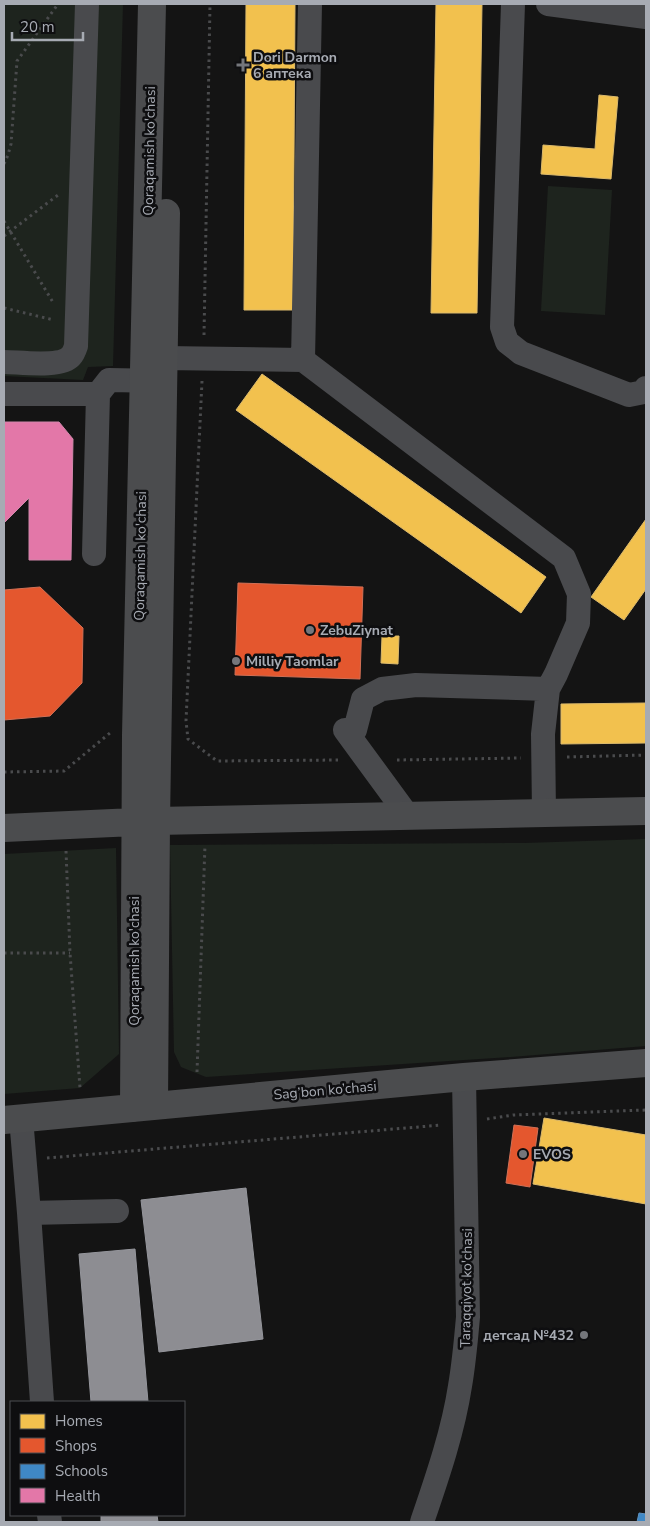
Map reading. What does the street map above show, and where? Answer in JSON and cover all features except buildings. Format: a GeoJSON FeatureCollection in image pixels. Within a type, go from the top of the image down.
{"type":"FeatureCollection","features":[{"type":"Feature","properties":{"kind":"main road","name":"Qoraqamish ko'chasi"},"geometry":{"type":"LineString","coordinates":[[152,4],[157,374]]}},
{"type":"Feature","properties":{"kind":"main road","name":"Qoraqamish ko'chasi"},"geometry":{"type":"LineString","coordinates":[[144,1107],[145,821],[157,374],[170,4]]}},
{"type":"Feature","properties":{"kind":"main road"},"geometry":{"type":"LineString","coordinates":[[4,828],[145,821],[646,811]]}},
{"type":"Feature","properties":{"kind":"main road","name":"Sag’bon ko’chasi"},"geometry":{"type":"LineString","coordinates":[[12,1119],[464,1077],[646,1063]]}},
{"type":"Feature","properties":{"kind":"street"},"geometry":{"type":"LineString","coordinates":[[4,362],[55,363],[64,361],[71,356],[77,343],[87,4]]}},
{"type":"Feature","properties":{"kind":"street"},"geometry":{"type":"LineString","coordinates":[[303,360],[310,4]]}},
{"type":"Feature","properties":{"kind":"street"},"geometry":{"type":"LineString","coordinates":[[513,4],[502,327],[507,342],[521,353],[629,395],[644,392],[646,388]]}},
{"type":"Feature","properties":{"kind":"street"},"geometry":{"type":"LineString","coordinates":[[548,4],[646,17]]}},
{"type":"Feature","properties":{"kind":"street"},"geometry":{"type":"LineString","coordinates":[[94,554],[98,394],[109,380],[303,360],[564,558],[579,594],[578,623],[548,689],[543,734],[544,813]]}},
{"type":"Feature","properties":{"kind":"street"},"geometry":{"type":"LineString","coordinates":[[4,394],[98,394]]}},
{"type":"Feature","properties":{"kind":"street"},"geometry":{"type":"LineString","coordinates":[[408,816],[365,760],[350,730],[363,699],[382,689],[416,685],[548,689]]}},
{"type":"Feature","properties":{"kind":"street","name":"Taraqqiyot ko'chasi"},"geometry":{"type":"LineString","coordinates":[[422,1522],[453,1420],[465,1352],[468,1317],[464,1077]]}},
{"type":"Feature","properties":{"kind":"street"},"geometry":{"type":"LineString","coordinates":[[12,1119],[25,1160],[42,1401]]}},
{"type":"Feature","properties":{"kind":"street"},"geometry":{"type":"LineString","coordinates":[[29,1212],[117,1210]]}},
{"type":"Feature","properties":{"kind":"path"},"geometry":{"type":"LineString","coordinates":[[4,164],[11,144],[17,61],[58,4]]}},
{"type":"Feature","properties":{"kind":"path"},"geometry":{"type":"LineString","coordinates":[[4,236],[82,176]]}},
{"type":"Feature","properties":{"kind":"path"},"geometry":{"type":"LineString","coordinates":[[4,221],[54,306]]}},
{"type":"Feature","properties":{"kind":"path"},"geometry":{"type":"LineString","coordinates":[[4,308],[64,322],[77,343]]}},
{"type":"Feature","properties":{"kind":"path"},"geometry":{"type":"LineString","coordinates":[[4,772],[64,771],[110,734]]}},
{"type":"Feature","properties":{"kind":"path"},"geometry":{"type":"LineString","coordinates":[[188,738],[217,761],[544,758],[646,755]]}},
{"type":"Feature","properties":{"kind":"path"},"geometry":{"type":"LineString","coordinates":[[197,1072],[205,845]]}},
{"type":"Feature","properties":{"kind":"path"},"geometry":{"type":"LineString","coordinates":[[66,851],[70,953],[80,1088]]}},
{"type":"Feature","properties":{"kind":"path"},"geometry":{"type":"LineString","coordinates":[[4,953],[70,953]]}},
{"type":"Feature","properties":{"kind":"path"},"geometry":{"type":"LineString","coordinates":[[25,1160],[465,1123],[513,1115],[646,1110]]}},
{"type":"Feature","properties":{"kind":"shaded area"},"geometry":{"type":"Polygon","coordinates":[[[4,4],[123,4],[113,366],[88,367],[83,380],[4,376],[4,4]]]}},
{"type":"Feature","properties":{"kind":"shaded area"},"geometry":{"type":"Polygon","coordinates":[[[548,186],[612,190],[605,315],[541,311],[548,186]]]}},
{"type":"Feature","properties":{"kind":"shaded area"},"geometry":{"type":"Polygon","coordinates":[[[646,839],[646,1046],[206,1077],[181,1067],[174,1052],[170,845],[525,843],[646,839]]]}},
{"type":"Feature","properties":{"kind":"shaded area"},"geometry":{"type":"Polygon","coordinates":[[[116,848],[119,1054],[80,1088],[4,1094],[4,854],[116,848]]]}},
{"type":"Feature","properties":{"kind":"place","name":"Dori Darmon 6 аптека"},"geometry":{"type":"Point","coordinates":[243,65]}},
{"type":"Feature","properties":{"kind":"place","name":"ZebuZiynat"},"geometry":{"type":"Point","coordinates":[310,630]}},
{"type":"Feature","properties":{"kind":"place","name":"Milliy Taomlar"},"geometry":{"type":"Point","coordinates":[236,661]}},
{"type":"Feature","properties":{"kind":"place","name":"EVOS"},"geometry":{"type":"Point","coordinates":[523,1154]}},
{"type":"Feature","properties":{"kind":"place","name":"детсад №432"},"geometry":{"type":"Point","coordinates":[584,1335]}}]}
